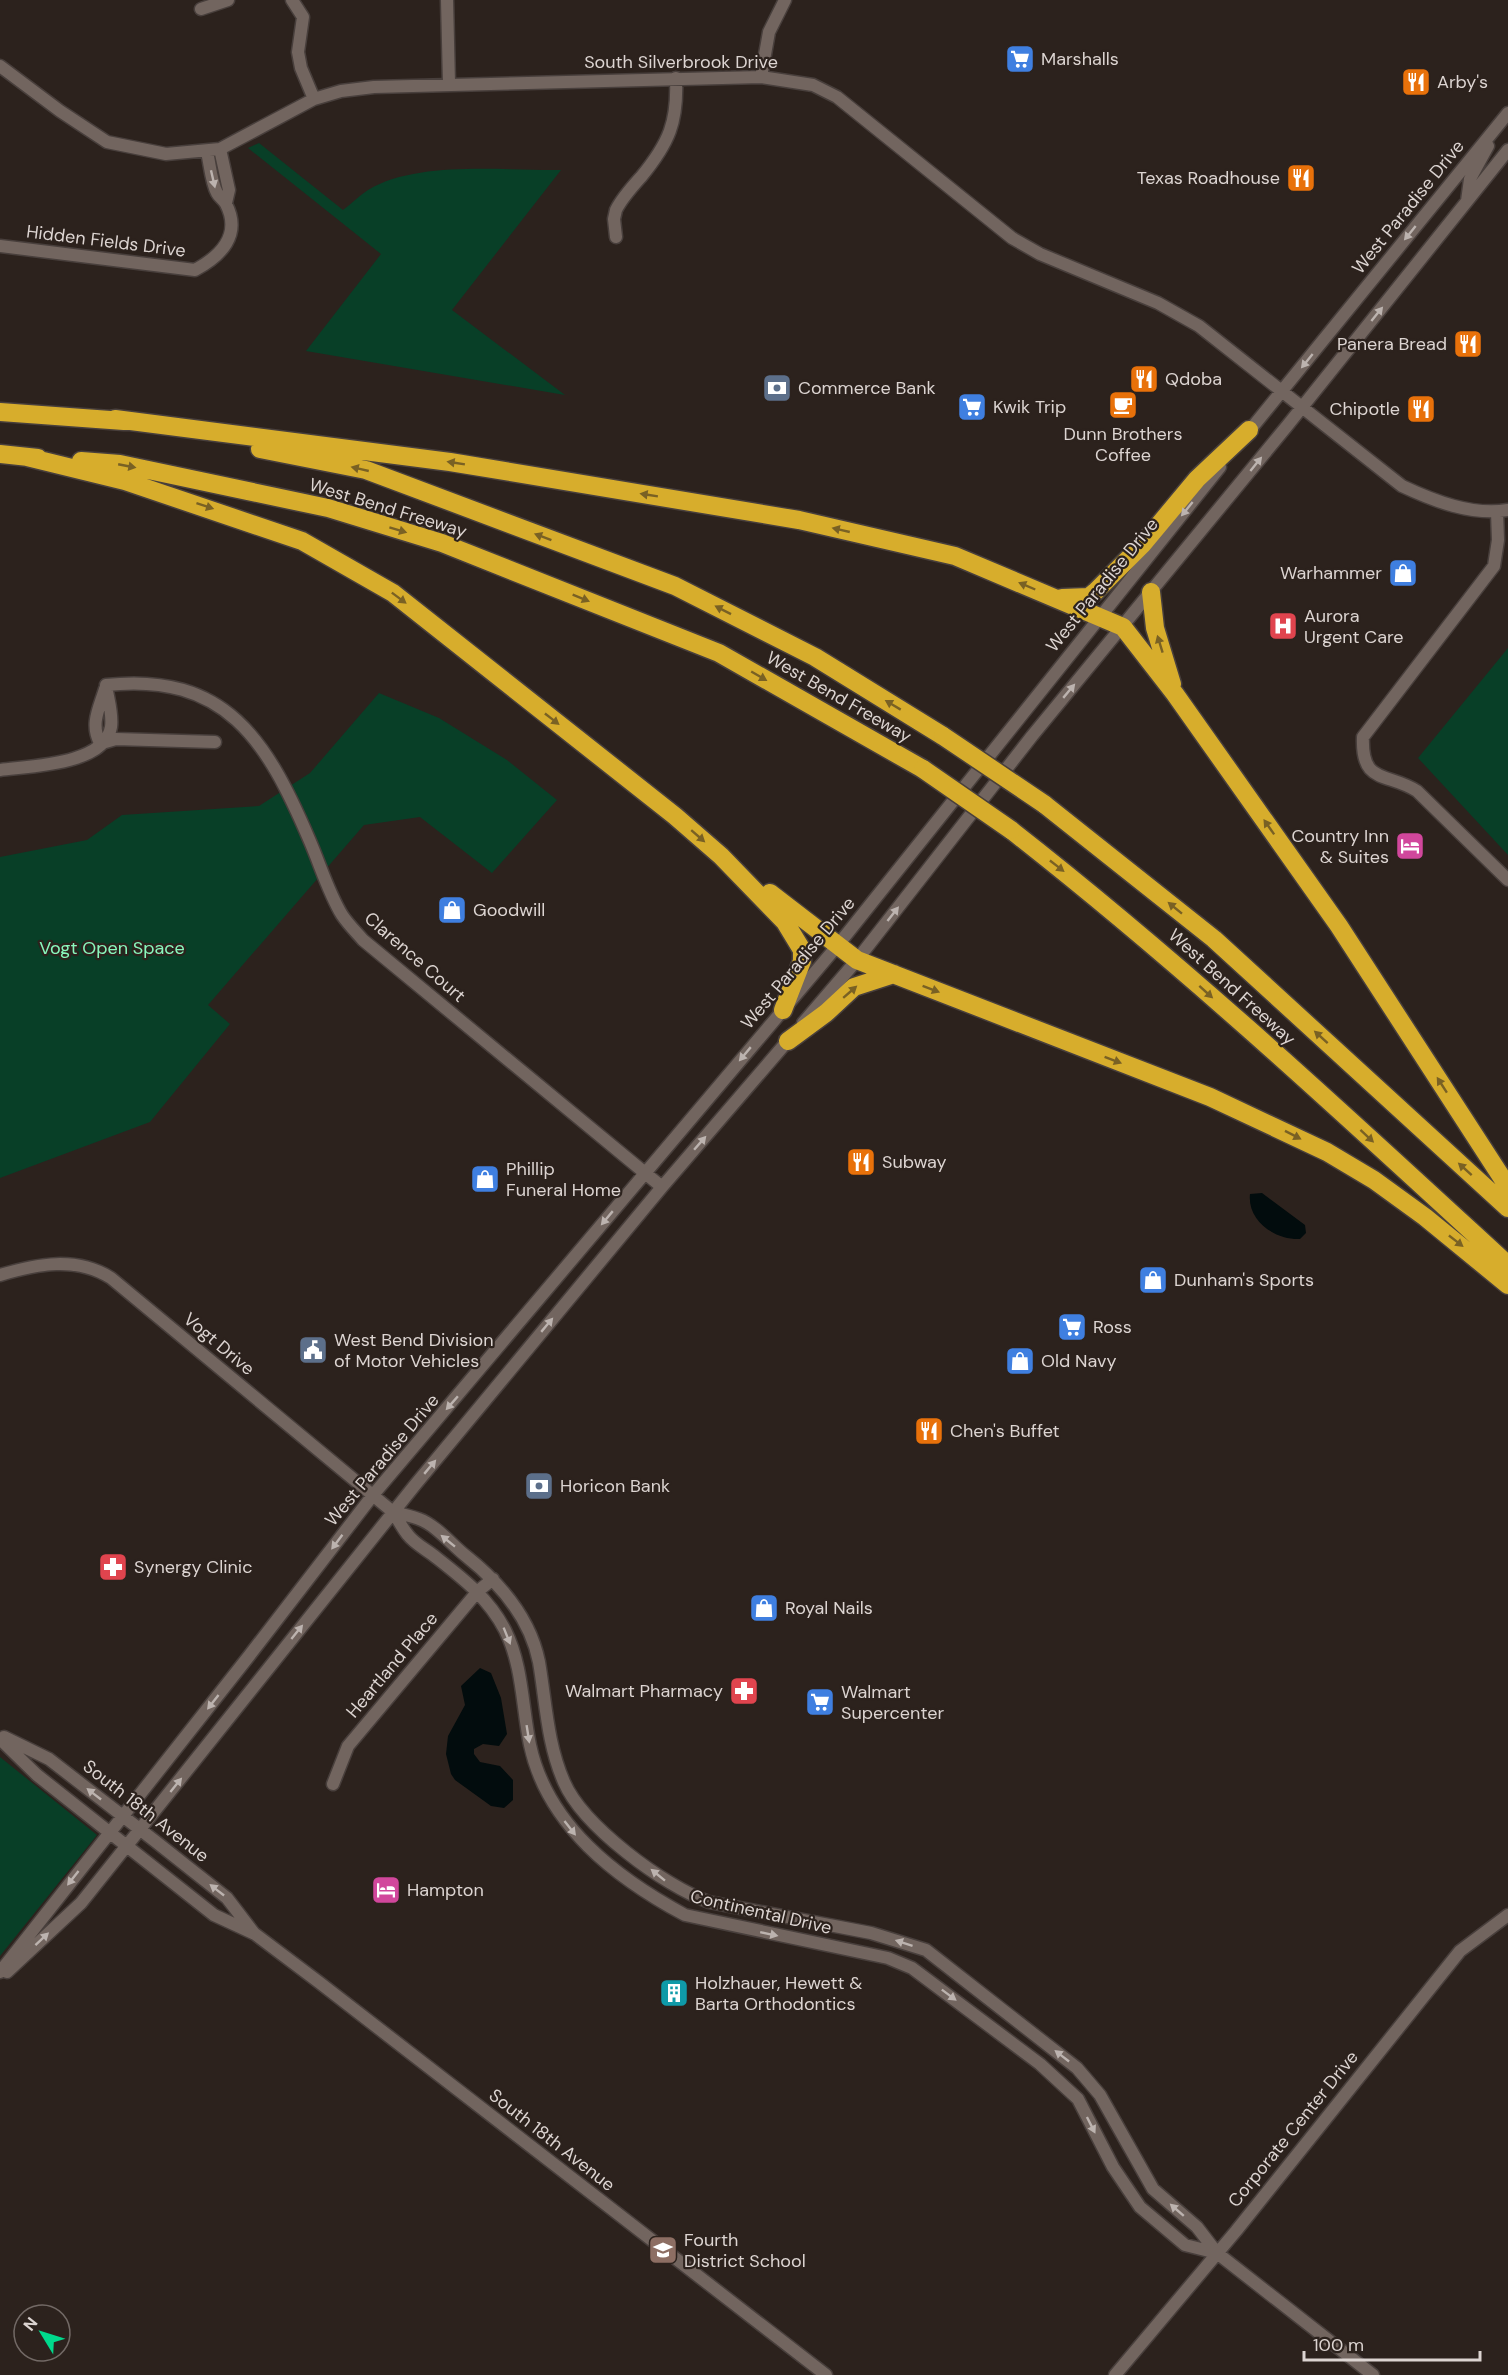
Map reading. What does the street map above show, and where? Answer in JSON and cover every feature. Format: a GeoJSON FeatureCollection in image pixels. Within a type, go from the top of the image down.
{"type":"FeatureCollection","features":[{"type":"Feature","properties":{"kind":"highway","name":"West Bend Freeway"},"geometry":{"type":"LineString","coordinates":[[0,412],[115,419],[366,470],[675,586],[815,657],[943,736],[1044,804],[1214,939],[1508,1208]]}},
{"type":"Feature","properties":{"kind":"highway"},"geometry":{"type":"LineString","coordinates":[[115,419],[450,462],[799,520],[955,556],[1123,627],[1175,694],[1339,926],[1508,1187]]}},
{"type":"Feature","properties":{"kind":"highway"},"geometry":{"type":"LineString","coordinates":[[1055,598],[1089,597],[1095,592],[1142,545],[1197,479],[1249,430]]}},
{"type":"Feature","properties":{"kind":"highway","name":"West Bend Freeway"},"geometry":{"type":"LineString","coordinates":[[0,454],[120,464],[328,508],[442,543],[719,653],[923,769],[1011,830],[1099,899],[1185,972],[1508,1265]]}},
{"type":"Feature","properties":{"kind":"highway"},"geometry":{"type":"LineString","coordinates":[[27,457],[125,481],[302,541],[393,593],[666,808],[720,856],[785,922],[799,941],[802,961],[783,1010]]}},
{"type":"Feature","properties":{"kind":"highway"},"geometry":{"type":"LineString","coordinates":[[1152,592],[1155,628],[1175,694]]}},
{"type":"Feature","properties":{"kind":"highway"},"geometry":{"type":"LineString","coordinates":[[720,856],[857,960],[1210,1097],[1285,1131],[1374,1180],[1425,1216],[1508,1285]]}},
{"type":"Feature","properties":{"kind":"highway"},"geometry":{"type":"LineString","coordinates":[[788,1041],[826,1013],[854,987],[894,974]]}},
{"type":"Feature","properties":{"kind":"street"},"geometry":{"type":"LineString","coordinates":[[201,9],[228,0]]}},
{"type":"Feature","properties":{"kind":"street"},"geometry":{"type":"LineString","coordinates":[[292,0],[303,17],[298,52],[304,78],[314,99]]}},
{"type":"Feature","properties":{"kind":"street"},"geometry":{"type":"LineString","coordinates":[[447,0],[449,83]]}},
{"type":"Feature","properties":{"kind":"street"},"geometry":{"type":"LineString","coordinates":[[761,77],[769,32],[785,0]]}},
{"type":"Feature","properties":{"kind":"street","name":"South Silverbrook Drive"},"geometry":{"type":"LineString","coordinates":[[0,66],[60,111],[107,142],[166,154],[220,149],[314,99],[341,91],[449,83],[676,78],[761,77],[813,85],[837,98],[1012,238],[1040,254],[1158,303],[1188,320],[1402,486],[1438,502],[1503,511]]}},
{"type":"Feature","properties":{"kind":"street"},"geometry":{"type":"LineString","coordinates":[[616,237],[614,219],[616,210],[662,150],[671,132],[677,102],[676,78]]}},
{"type":"Feature","properties":{"kind":"street"},"geometry":{"type":"LineString","coordinates":[[1467,201],[1470,179],[1507,114]]}},
{"type":"Feature","properties":{"kind":"street","name":"West Paradise Drive"},"geometry":{"type":"LineString","coordinates":[[0,1972],[373,1495],[491,1359],[838,945],[1249,430],[1507,114]]}},
{"type":"Feature","properties":{"kind":"street","name":"Hidden Fields Drive"},"geometry":{"type":"LineString","coordinates":[[220,149],[229,190],[226,203]]}},
{"type":"Feature","properties":{"kind":"street"},"geometry":{"type":"LineString","coordinates":[[0,1979],[81,1903],[393,1512],[662,1187],[857,960],[1032,736],[1152,592],[1508,150]]}},
{"type":"Feature","properties":{"kind":"street","name":"Hidden Fields Drive"},"geometry":{"type":"LineString","coordinates":[[0,246],[195,270],[221,254],[230,241],[232,224],[226,203],[217,193],[207,152]]}},
{"type":"Feature","properties":{"kind":"street"},"geometry":{"type":"LineString","coordinates":[[1503,511],[1494,566],[1363,737],[1362,757],[1371,770],[1385,780],[1403,782],[1417,791],[1508,879]]}},
{"type":"Feature","properties":{"kind":"street","name":"Clarence Court"},"geometry":{"type":"LineString","coordinates":[[100,743],[94,732],[94,723],[106,685],[134,682],[179,689],[204,698],[241,722],[259,742],[282,782],[343,916],[363,940],[662,1187]]}},
{"type":"Feature","properties":{"kind":"street"},"geometry":{"type":"LineString","coordinates":[[0,770],[77,759],[91,753],[100,743],[116,739],[215,742]]}},
{"type":"Feature","properties":{"kind":"street","name":"Vogt Drive"},"geometry":{"type":"LineString","coordinates":[[0,1275],[56,1263],[87,1267],[103,1273],[393,1512]]}},
{"type":"Feature","properties":{"kind":"street","name":"Continental Drive"},"geometry":{"type":"LineString","coordinates":[[393,1512],[422,1520],[493,1579],[519,1611],[538,1660],[550,1745],[565,1785],[588,1818],[667,1883],[687,1894],[709,1902],[871,1933],[926,1950],[1077,2068],[1100,2095],[1153,2189],[1197,2228],[1217,2253],[1373,2375]]}},
{"type":"Feature","properties":{"kind":"street","name":"Continental Drive"},"geometry":{"type":"LineString","coordinates":[[393,1512],[408,1536],[478,1591],[506,1631],[518,1667],[530,1746],[538,1775],[550,1802],[575,1835],[657,1900],[685,1915],[888,1958],[912,1968],[1040,2064],[1078,2099],[1113,2167],[1140,2207],[1185,2245],[1217,2253]]}},
{"type":"Feature","properties":{"kind":"street","name":"Heartland Place"},"geometry":{"type":"LineString","coordinates":[[333,1784],[348,1746],[478,1591],[493,1579]]}},
{"type":"Feature","properties":{"kind":"street","name":"South 18th Avenue"},"geometry":{"type":"LineString","coordinates":[[0,1737],[49,1759],[123,1816],[227,1898],[255,1934]]}},
{"type":"Feature","properties":{"kind":"street","name":"South 18th Avenue"},"geometry":{"type":"LineString","coordinates":[[0,1737],[37,1775],[214,1915],[255,1934],[826,2375]]}},
{"type":"Feature","properties":{"kind":"street","name":"Corporate Center Drive"},"geometry":{"type":"LineString","coordinates":[[1115,2375],[1217,2253],[1460,1951],[1508,1915]]}},
{"type":"Feature","properties":{"kind":"green space"},"geometry":{"type":"Polygon","coordinates":[[[259,143],[343,210],[368,190],[411,174],[462,169],[561,170],[452,310],[565,395],[306,351],[381,254],[248,148],[259,143]]]}},
{"type":"Feature","properties":{"kind":"green space"},"geometry":{"type":"Polygon","coordinates":[[[1508,648],[1508,855],[1418,758],[1508,648]]]}},
{"type":"Feature","properties":{"kind":"green space","name":"Vogt Open Space"},"geometry":{"type":"Polygon","coordinates":[[[379,693],[439,718],[507,760],[557,800],[492,873],[420,817],[364,825],[208,1005],[230,1024],[150,1122],[0,1178],[0,857],[87,840],[122,815],[259,806],[310,773],[379,693]]]}},
{"type":"Feature","properties":{"kind":"green space"},"geometry":{"type":"Polygon","coordinates":[[[0,1757],[97,1835],[0,1956],[0,1757]]]}},
{"type":"Feature","properties":{"kind":"shaded area"},"geometry":{"type":"Polygon","coordinates":[[[1262,1193],[1305,1225],[1306,1233],[1300,1239],[1272,1232],[1258,1220],[1250,1203],[1250,1194],[1262,1193]]]}},
{"type":"Feature","properties":{"kind":"shaded area"},"geometry":{"type":"Polygon","coordinates":[[[480,1668],[491,1673],[501,1698],[507,1734],[499,1746],[483,1744],[474,1749],[474,1754],[480,1762],[500,1766],[513,1780],[513,1800],[504,1808],[491,1806],[455,1780],[451,1774],[446,1754],[448,1736],[465,1705],[461,1686],[480,1668]]]}},
{"type":"Feature","properties":{"kind":"place","name":"Marshalls"},"geometry":{"type":"Point","coordinates":[1020,59]}},
{"type":"Feature","properties":{"kind":"place","name":"Arby's"},"geometry":{"type":"Point","coordinates":[1416,82]}},
{"type":"Feature","properties":{"kind":"place","name":"Texas Roadhouse"},"geometry":{"type":"Point","coordinates":[1301,178]}},
{"type":"Feature","properties":{"kind":"place","name":"Panera Bread"},"geometry":{"type":"Point","coordinates":[1468,344]}},
{"type":"Feature","properties":{"kind":"place","name":"Qdoba"},"geometry":{"type":"Point","coordinates":[1144,379]}},
{"type":"Feature","properties":{"kind":"place","name":"Commerce Bank"},"geometry":{"type":"Point","coordinates":[777,388]}},
{"type":"Feature","properties":{"kind":"place","name":"Dunn Brothers Coffee"},"geometry":{"type":"Point","coordinates":[1123,405]}},
{"type":"Feature","properties":{"kind":"place","name":"Kwik Trip"},"geometry":{"type":"Point","coordinates":[972,407]}},
{"type":"Feature","properties":{"kind":"place","name":"Chipotle"},"geometry":{"type":"Point","coordinates":[1421,409]}},
{"type":"Feature","properties":{"kind":"place","name":"Warhammer"},"geometry":{"type":"Point","coordinates":[1403,573]}},
{"type":"Feature","properties":{"kind":"place","name":"Aurora Urgent Care"},"geometry":{"type":"Point","coordinates":[1283,626]}},
{"type":"Feature","properties":{"kind":"place","name":"Country Inn & Suites"},"geometry":{"type":"Point","coordinates":[1410,846]}},
{"type":"Feature","properties":{"kind":"place","name":"Goodwill"},"geometry":{"type":"Point","coordinates":[452,910]}},
{"type":"Feature","properties":{"kind":"place","name":"Subway"},"geometry":{"type":"Point","coordinates":[861,1162]}},
{"type":"Feature","properties":{"kind":"place","name":"Phillip Funeral Home"},"geometry":{"type":"Point","coordinates":[485,1179]}},
{"type":"Feature","properties":{"kind":"place","name":"Dunham's Sports"},"geometry":{"type":"Point","coordinates":[1153,1280]}},
{"type":"Feature","properties":{"kind":"place","name":"Ross"},"geometry":{"type":"Point","coordinates":[1072,1327]}},
{"type":"Feature","properties":{"kind":"place","name":"West Bend Division of Motor Vehicles"},"geometry":{"type":"Point","coordinates":[313,1350]}},
{"type":"Feature","properties":{"kind":"place","name":"Old Navy"},"geometry":{"type":"Point","coordinates":[1020,1361]}},
{"type":"Feature","properties":{"kind":"place","name":"Chen's Buffet"},"geometry":{"type":"Point","coordinates":[929,1431]}},
{"type":"Feature","properties":{"kind":"place","name":"Horicon Bank"},"geometry":{"type":"Point","coordinates":[539,1486]}},
{"type":"Feature","properties":{"kind":"place","name":"Synergy Clinic"},"geometry":{"type":"Point","coordinates":[113,1567]}},
{"type":"Feature","properties":{"kind":"place","name":"Royal Nails"},"geometry":{"type":"Point","coordinates":[764,1608]}},
{"type":"Feature","properties":{"kind":"place","name":"Walmart Pharmacy"},"geometry":{"type":"Point","coordinates":[744,1691]}},
{"type":"Feature","properties":{"kind":"place","name":"Walmart Supercenter"},"geometry":{"type":"Point","coordinates":[820,1702]}},
{"type":"Feature","properties":{"kind":"place","name":"Hampton"},"geometry":{"type":"Point","coordinates":[386,1890]}},
{"type":"Feature","properties":{"kind":"place","name":"Holzhauer, Hewett & Barta Orthodontics"},"geometry":{"type":"Point","coordinates":[674,1993]}},
{"type":"Feature","properties":{"kind":"place","name":"Fourth District School"},"geometry":{"type":"Point","coordinates":[663,2250]}}]}
